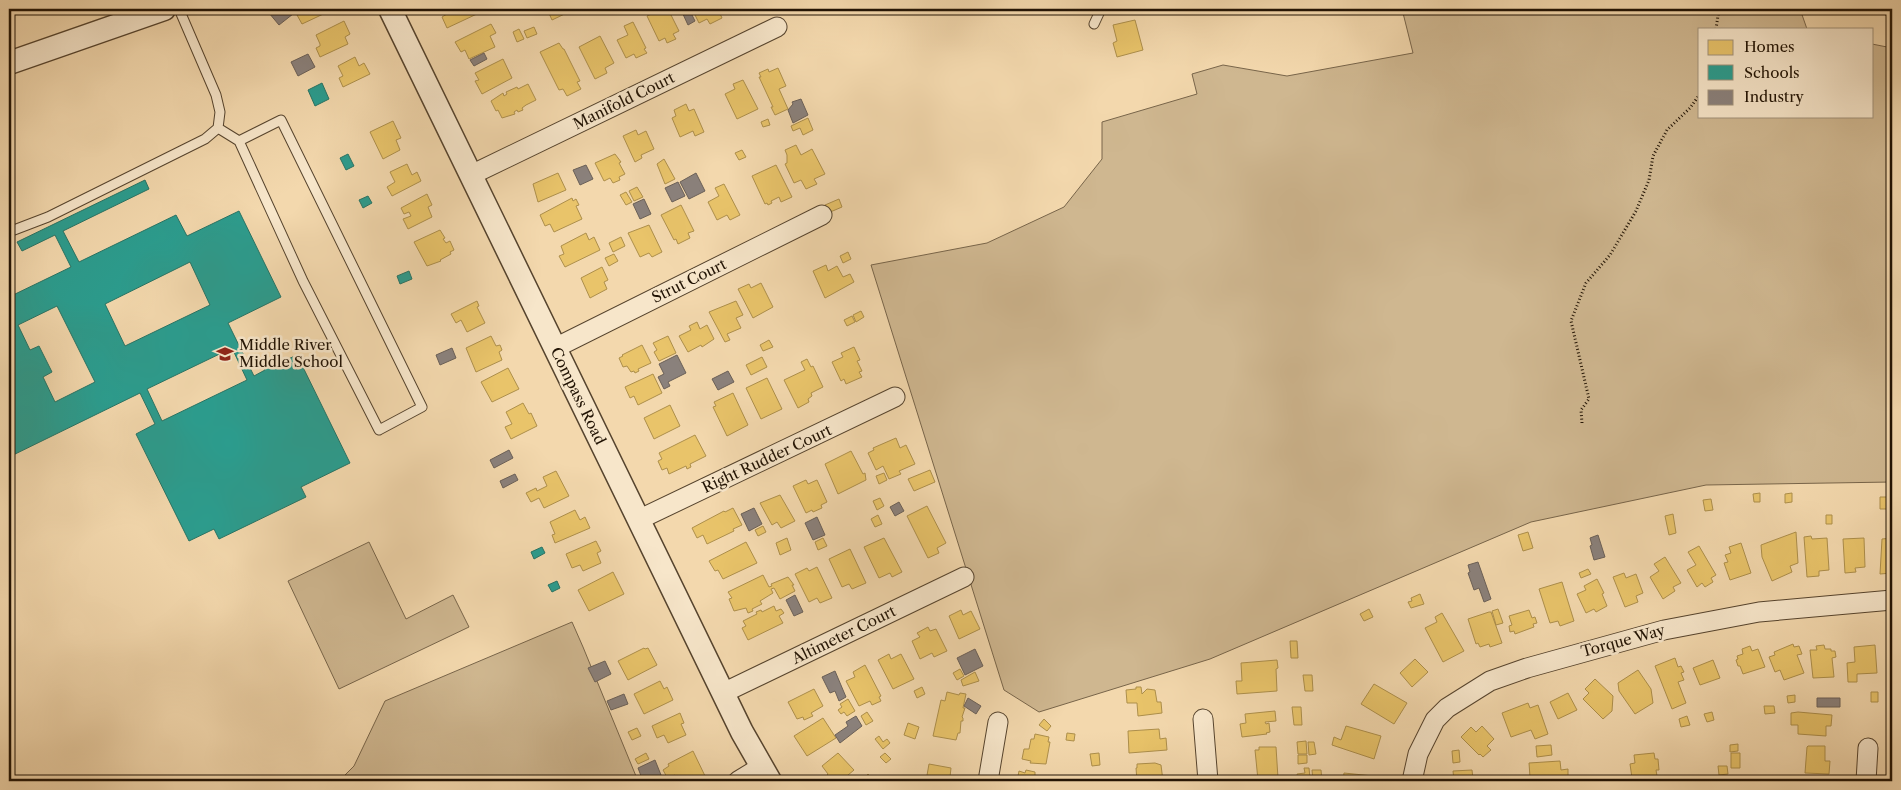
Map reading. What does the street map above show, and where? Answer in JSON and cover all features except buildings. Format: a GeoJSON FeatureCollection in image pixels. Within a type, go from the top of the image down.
{"type":"FeatureCollection","features":[{"type":"Feature","properties":{"kind":"street"},"geometry":{"type":"LineString","coordinates":[[9,63],[164,9]]}},
{"type":"Feature","properties":{"kind":"street","name":"Compass Road"},"geometry":{"type":"LineString","coordinates":[[390,9],[638,520],[765,774]]}},
{"type":"Feature","properties":{"kind":"street","name":"Manifold Court"},"geometry":{"type":"LineString","coordinates":[[470,175],[777,27]]}},
{"type":"Feature","properties":{"kind":"street","name":"Strut Court"},"geometry":{"type":"LineString","coordinates":[[555,348],[822,215]]}},
{"type":"Feature","properties":{"kind":"street","name":"Right Rudder Court"},"geometry":{"type":"LineString","coordinates":[[638,520],[895,398]]}},
{"type":"Feature","properties":{"kind":"street","name":"Altimeter Court"},"geometry":{"type":"LineString","coordinates":[[723,693],[964,577]]}},
{"type":"Feature","properties":{"kind":"street","name":"Torque Way"},"geometry":{"type":"LineString","coordinates":[[1412,781],[1418,754],[1435,720],[1447,708],[1490,681],[1527,668],[1664,630],[1759,612],[1892,600]]}},
{"type":"Feature","properties":{"kind":"street"},"geometry":{"type":"LineString","coordinates":[[1203,719],[1208,781]]}},
{"type":"Feature","properties":{"kind":"street"},"geometry":{"type":"LineString","coordinates":[[988,781],[998,722]]}},
{"type":"Feature","properties":{"kind":"street"},"geometry":{"type":"LineString","coordinates":[[1866,781],[1868,748]]}},
{"type":"Feature","properties":{"kind":"street"},"geometry":{"type":"LineString","coordinates":[[738,781],[765,774]]}},
{"type":"Feature","properties":{"kind":"lane"},"geometry":{"type":"LineString","coordinates":[[9,229],[14,230],[48,217],[205,139],[218,128],[220,112],[216,95],[179,9]]}},
{"type":"Feature","properties":{"kind":"lane"},"geometry":{"type":"LineString","coordinates":[[1094,24],[1102,9]]}},
{"type":"Feature","properties":{"kind":"lane"},"geometry":{"type":"LineString","coordinates":[[1887,9],[1892,14]]}},
{"type":"Feature","properties":{"kind":"lane"},"geometry":{"type":"LineString","coordinates":[[218,128],[238,141],[303,281],[379,430],[422,407],[281,120],[238,141]]}},
{"type":"Feature","properties":{"kind":"path"},"geometry":{"type":"LineString","coordinates":[[1716,28],[1719,9]]}},
{"type":"Feature","properties":{"kind":"path"},"geometry":{"type":"LineString","coordinates":[[1582,423],[1581,410],[1589,399],[1571,321],[1574,312],[1586,283],[1610,255],[1636,211],[1649,180],[1653,156],[1667,130],[1690,108],[1698,97]]}},
{"type":"Feature","properties":{"kind":"shaded area"},"geometry":{"type":"Polygon","coordinates":[[[1402,9],[1800,9],[1807,28],[1698,28],[1698,118],[1874,118],[1874,44],[1892,48],[1892,482],[1706,485],[1531,522],[1210,659],[1039,712],[1004,690],[871,265],[987,243],[1064,207],[1102,159],[1102,122],[1197,94],[1192,74],[1223,65],[1287,76],[1413,53],[1402,9]]]}},
{"type":"Feature","properties":{"kind":"shaded area"},"geometry":{"type":"Polygon","coordinates":[[[369,542],[406,619],[453,595],[469,627],[339,689],[288,581],[369,542]]]}},
{"type":"Feature","properties":{"kind":"shaded area"},"geometry":{"type":"Polygon","coordinates":[[[572,622],[638,781],[339,781],[354,766],[385,701],[572,622]]]}},
{"type":"Feature","properties":{"kind":"place","name":"Middle River Middle School"},"geometry":{"type":"Point","coordinates":[225,354]}}]}
